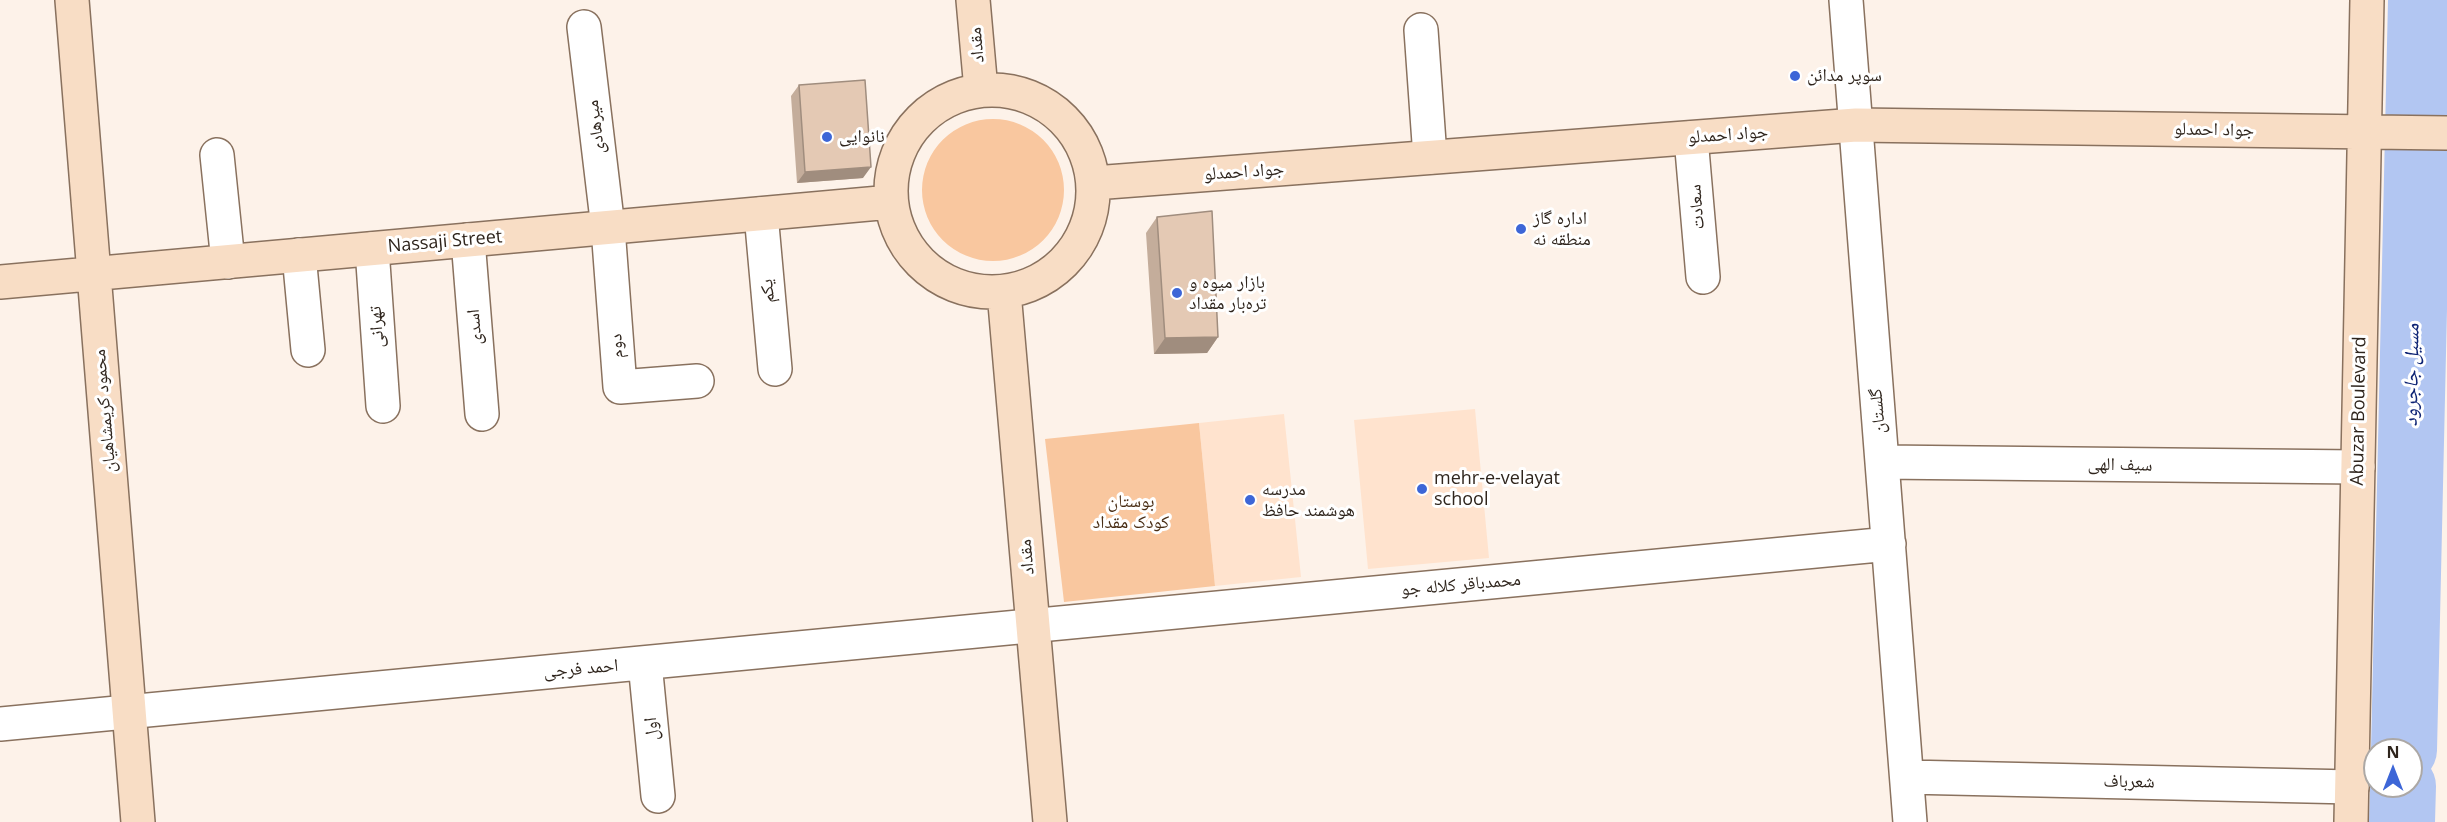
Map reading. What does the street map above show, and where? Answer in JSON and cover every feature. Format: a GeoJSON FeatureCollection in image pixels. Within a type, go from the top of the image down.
{"type":"FeatureCollection","features":[{"type":"Feature","properties":{"kind":"street","name":"محمود کریمشاهیان"},"geometry":{"type":"LineString","coordinates":[[72,0],[138,822]]}},
{"type":"Feature","properties":{"kind":"street","name":"مقداد"},"geometry":{"type":"LineString","coordinates":[[973,0],[981,90]]}},
{"type":"Feature","properties":{"kind":"street","name":"گلستان"},"geometry":{"type":"LineString","coordinates":[[1846,0],[1910,822]]}},
{"type":"Feature","properties":{"kind":"street","name":"Abuzar Boulevard"},"geometry":{"type":"LineString","coordinates":[[2351,822],[2367,0]]}},
{"type":"Feature","properties":{"kind":"street","name":"میرهادی"},"geometry":{"type":"LineString","coordinates":[[584,27],[608,228]]}},
{"type":"Feature","properties":{"kind":"street"},"geometry":{"type":"LineString","coordinates":[[1421,30],[1430,157]]}},
{"type":"Feature","properties":{"kind":"street"},"geometry":{"type":"LineString","coordinates":[[981,90],[1014,92],[1044,103],[1069,124],[1087,152],[1094,183],[1092,214],[1080,243],[1061,267],[1034,284],[1004,292],[972,291],[942,279],[917,260],[899,233],[891,202],[892,170],[903,141],[924,116],[951,98],[981,90]]}},
{"type":"Feature","properties":{"kind":"street","name":"جواد احمدلو"},"geometry":{"type":"LineString","coordinates":[[1094,183],[1856,125],[2447,133]]}},
{"type":"Feature","properties":{"kind":"street","name":"سعادت"},"geometry":{"type":"LineString","coordinates":[[1691,138],[1703,277]]}},
{"type":"Feature","properties":{"kind":"street"},"geometry":{"type":"LineString","coordinates":[[216,155],[228,262]]}},
{"type":"Feature","properties":{"kind":"street","name":"Nassaji Street"},"geometry":{"type":"LineString","coordinates":[[0,282],[891,202]]}},
{"type":"Feature","properties":{"kind":"street","name":"یکم"},"geometry":{"type":"LineString","coordinates":[[761,214],[775,369]]}},
{"type":"Feature","properties":{"kind":"street","name":"دوم"},"geometry":{"type":"LineString","coordinates":[[608,228],[620,387],[697,381]]}},
{"type":"Feature","properties":{"kind":"street","name":"اسدی"},"geometry":{"type":"LineString","coordinates":[[468,240],[482,414]]}},
{"type":"Feature","properties":{"kind":"street","name":"تهرانی"},"geometry":{"type":"LineString","coordinates":[[372,249],[383,406]]}},
{"type":"Feature","properties":{"kind":"street"},"geometry":{"type":"LineString","coordinates":[[299,255],[308,350]]}},
{"type":"Feature","properties":{"kind":"street","name":"مقداد"},"geometry":{"type":"LineString","coordinates":[[1004,292],[1050,822]]}},
{"type":"Feature","properties":{"kind":"street","name":"سیف الهی"},"geometry":{"type":"LineString","coordinates":[[1882,462],[2358,467]]}},
{"type":"Feature","properties":{"kind":"street","name":"محمدباقر کلاله جو"},"geometry":{"type":"LineString","coordinates":[[1033,626],[1889,544]]}},
{"type":"Feature","properties":{"kind":"street","name":"احمد فرجی"},"geometry":{"type":"LineString","coordinates":[[0,724],[1033,626]]}},
{"type":"Feature","properties":{"kind":"street","name":"اول"},"geometry":{"type":"LineString","coordinates":[[645,663],[658,796]]}},
{"type":"Feature","properties":{"kind":"street","name":"شعرباف"},"geometry":{"type":"LineString","coordinates":[[1907,777],[2352,787]]}},
{"type":"Feature","properties":{"kind":"shaded area","name":"mehr-e-velayat school"},"geometry":{"type":"Polygon","coordinates":[[[1475,409],[1489,558],[1368,569],[1354,420],[1475,409]]]}},
{"type":"Feature","properties":{"kind":"shaded area","name":"مدرسه هوشمند حافظ"},"geometry":{"type":"Polygon","coordinates":[[[1284,414],[1301,577],[1215,586],[1199,423],[1284,414]]]}},
{"type":"Feature","properties":{"kind":"green space"},"geometry":{"type":"Polygon","coordinates":[[[993,119],[1020,124],[1043,140],[1059,163],[1064,190],[1059,217],[1043,240],[1020,256],[993,261],[966,256],[943,240],[927,217],[922,190],[927,163],[943,140],[966,124],[993,119]]]}},
{"type":"Feature","properties":{"kind":"green space","name":"بوستان کودک مقداد"},"geometry":{"type":"Polygon","coordinates":[[[1199,423],[1215,586],[1064,602],[1045,439],[1199,423]]]}},
{"type":"Feature","properties":{"kind":"building","name":"نانوایی"},"geometry":{"type":"Polygon","coordinates":[[[865,80],[871,167],[805,172],[799,85],[865,80]]]}},
{"type":"Feature","properties":{"kind":"building","name":"بازار میوه و تره‌بار مقداد"},"geometry":{"type":"Polygon","coordinates":[[[1212,211],[1218,337],[1165,338],[1157,217],[1212,211]]]}},
{"type":"Feature","properties":{"kind":"waterway","name":"مسیل جاجرود"},"geometry":{"type":"LineString","coordinates":[[2404,738],[2421,0]]}},
{"type":"Feature","properties":{"kind":"waterway","name":"مسیل جاجرود"},"geometry":{"type":"LineString","coordinates":[[2402,822],[2403,798]]}},
{"type":"Feature","properties":{"kind":"place","name":"سوپر مدائن"},"geometry":{"type":"Point","coordinates":[1795,76]}},
{"type":"Feature","properties":{"kind":"place","name":"نانوایی"},"geometry":{"type":"Point","coordinates":[827,137]}},
{"type":"Feature","properties":{"kind":"place","name":"اداره گاز منطقه نه"},"geometry":{"type":"Point","coordinates":[1521,229]}},
{"type":"Feature","properties":{"kind":"place","name":"بازار میوه و تره‌بار مقداد"},"geometry":{"type":"Point","coordinates":[1177,293]}},
{"type":"Feature","properties":{"kind":"place","name":"mehr-e-velayat school"},"geometry":{"type":"Point","coordinates":[1422,489]}},
{"type":"Feature","properties":{"kind":"place","name":"مدرسه هوشمند حافظ"},"geometry":{"type":"Point","coordinates":[1250,500]}}]}
